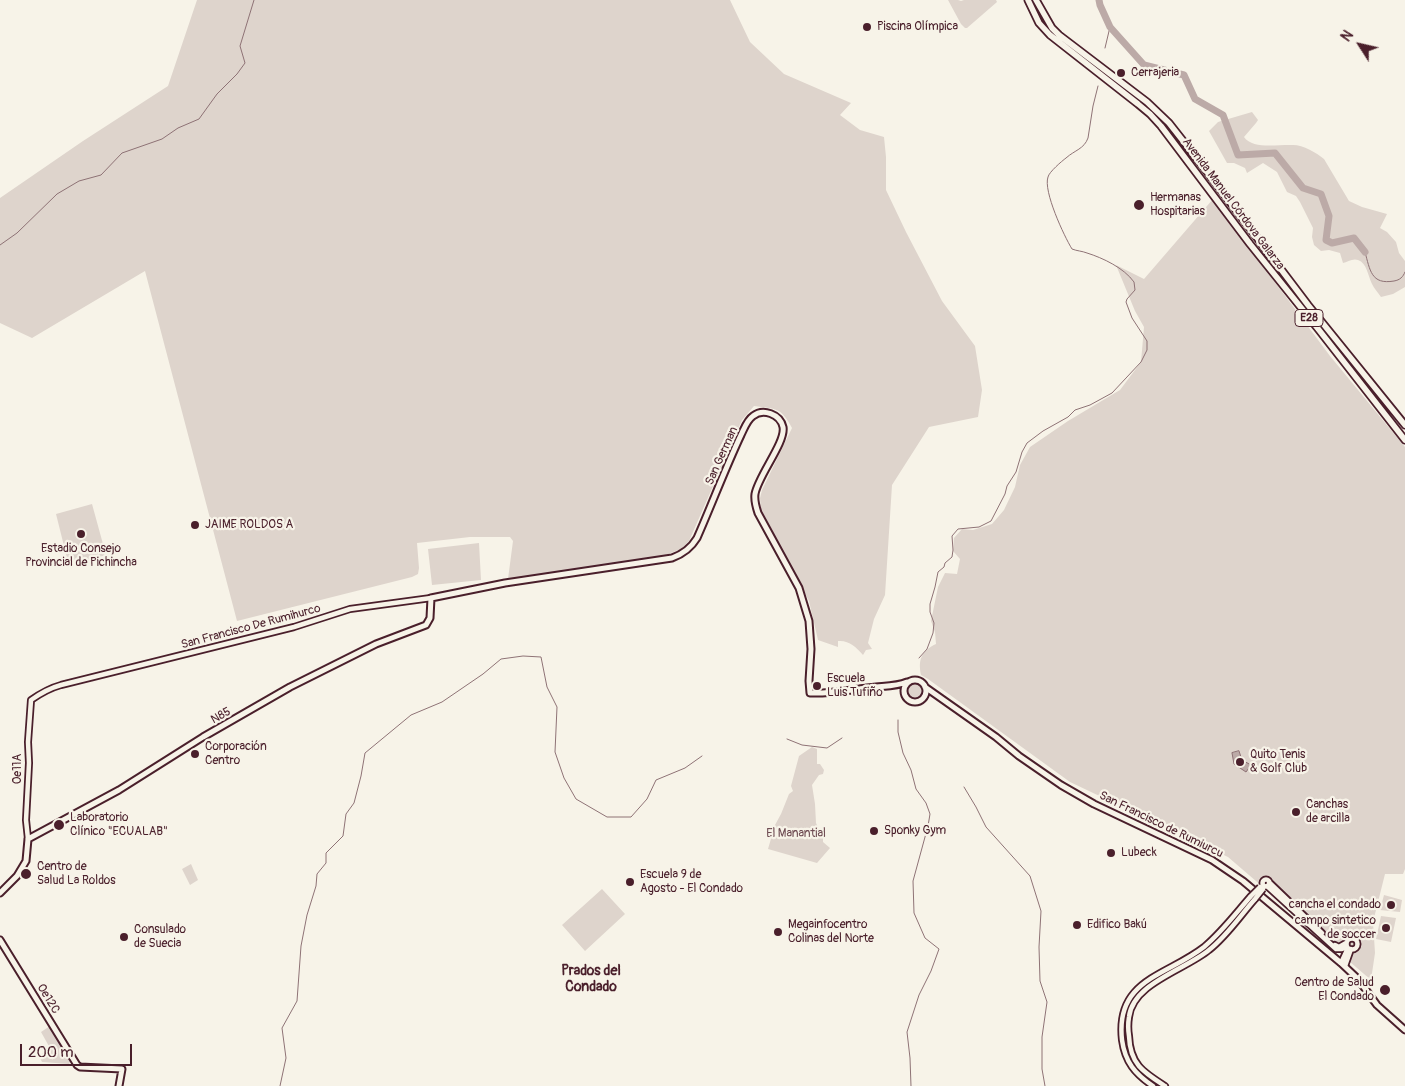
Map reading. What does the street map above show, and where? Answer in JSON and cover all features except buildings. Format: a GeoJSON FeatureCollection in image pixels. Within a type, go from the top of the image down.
{"type":"FeatureCollection","features":[{"type":"Feature","properties":{"kind":"main road","name":"Avenida Manuel Córdova Galarza"},"geometry":{"type":"LineString","coordinates":[[1028,0],[1040,23],[1050,35],[1147,102],[1168,123],[1222,191],[1290,283],[1405,425]]}},
{"type":"Feature","properties":{"kind":"main road","name":"Avenida Manuel Córdova Galarza"},"geometry":{"type":"LineString","coordinates":[[1036,0],[1052,28],[1081,57]]}},
{"type":"Feature","properties":{"kind":"main road","name":"Avenida Manuel Córdova Galarza"},"geometry":{"type":"LineString","coordinates":[[1106,75],[1161,126],[1250,244],[1320,330],[1405,440]]}},
{"type":"Feature","properties":{"kind":"main road"},"geometry":{"type":"LineString","coordinates":[[1214,195],[1222,191]]}},
{"type":"Feature","properties":{"kind":"main road"},"geometry":{"type":"LineString","coordinates":[[1320,330],[1325,326]]}},
{"type":"Feature","properties":{"kind":"main road"},"geometry":{"type":"LineString","coordinates":[[1350,370],[1356,365]]}},
{"type":"Feature","properties":{"kind":"main road","name":"San German"},"geometry":{"type":"LineString","coordinates":[[480,588],[672,558],[680,555],[697,538],[750,418],[758,413],[768,412],[777,417],[782,424],[783,433],[755,493],[755,503],[758,513],[799,588],[809,621],[811,649],[810,693],[890,686]]}},
{"type":"Feature","properties":{"kind":"main road","name":"San Francisco De Rumihurco"},"geometry":{"type":"LineString","coordinates":[[431,598],[480,588]]}},
{"type":"Feature","properties":{"kind":"main road","name":"N85"},"geometry":{"type":"LineString","coordinates":[[28,839],[118,790],[175,754],[290,687],[376,644],[426,625],[431,598]]}},
{"type":"Feature","properties":{"kind":"main road"},"geometry":{"type":"LineString","coordinates":[[890,686],[918,680],[925,687],[924,697]]}},
{"type":"Feature","properties":{"kind":"main road"},"geometry":{"type":"LineString","coordinates":[[907,682],[904,692],[906,698],[910,701],[915,702],[924,697],[937,696]]}},
{"type":"Feature","properties":{"kind":"main road"},"geometry":{"type":"LineString","coordinates":[[890,686],[904,692]]}},
{"type":"Feature","properties":{"kind":"main road","name":"San Francisco de Rumiurcu"},"geometry":{"type":"LineString","coordinates":[[925,687],[1061,785],[1094,804],[1212,860],[1250,886],[1343,964],[1359,980],[1376,1005],[1405,1030]]}},
{"type":"Feature","properties":{"kind":"main road"},"geometry":{"type":"LineString","coordinates":[[0,893],[17,876],[26,861],[28,839]]}},
{"type":"Feature","properties":{"kind":"main road","name":"Oe12C"},"geometry":{"type":"LineString","coordinates":[[0,940],[77,1064],[80,1067],[122,1069],[119,1086]]}},
{"type":"Feature","properties":{"kind":"street","name":"San Francisco De Rumihurco"},"geometry":{"type":"LineString","coordinates":[[31,700],[49,689],[280,631],[350,609],[431,598]]}},
{"type":"Feature","properties":{"kind":"street","name":"Oe11A"},"geometry":{"type":"LineString","coordinates":[[28,839],[26,820],[31,700]]}},
{"type":"Feature","properties":{"kind":"street"},"geometry":{"type":"LineString","coordinates":[[1153,1086],[1135,1073],[1124,1051],[1121,1028],[1127,1004],[1132,995],[1146,981],[1191,956],[1218,935],[1264,886],[1291,906],[1336,949],[1348,947],[1343,964]]}},
{"type":"Feature","properties":{"kind":"street"},"geometry":{"type":"LineString","coordinates":[[1164,1086],[1148,1076],[1140,1068],[1129,1049],[1129,1015],[1132,1007],[1143,991],[1152,984],[1194,961],[1221,940],[1253,897]]}},
{"type":"Feature","properties":{"kind":"green space"},"geometry":{"type":"Polygon","coordinates":[[[197,0],[730,0],[750,42],[784,74],[851,103],[840,115],[860,130],[884,137],[886,190],[942,301],[975,346],[982,390],[978,417],[929,427],[892,485],[885,595],[874,619],[868,643],[872,649],[866,650],[863,655],[846,642],[838,641],[838,647],[818,640],[809,601],[761,509],[760,498],[762,490],[792,428],[785,416],[777,410],[754,406],[742,420],[689,541],[681,549],[663,556],[508,579],[513,541],[510,537],[470,537],[417,543],[419,568],[418,574],[412,577],[237,621],[145,271],[32,338],[0,323],[0,198],[168,86],[197,0]]]}},
{"type":"Feature","properties":{"kind":"green space"},"geometry":{"type":"Polygon","coordinates":[[[948,0],[996,0],[997,2],[965,28],[948,0]]]}},
{"type":"Feature","properties":{"kind":"green space"},"geometry":{"type":"Polygon","coordinates":[[[1252,112],[1258,120],[1244,137],[1248,141],[1253,144],[1267,146],[1297,145],[1318,154],[1324,159],[1349,201],[1387,214],[1380,228],[1387,232],[1396,242],[1399,253],[1405,261],[1405,287],[1393,294],[1381,297],[1361,262],[1354,259],[1343,263],[1340,253],[1329,250],[1321,251],[1314,245],[1312,237],[1313,228],[1300,202],[1296,196],[1287,192],[1277,172],[1263,163],[1247,173],[1245,168],[1234,163],[1227,163],[1209,131],[1218,122],[1252,112]]]}},
{"type":"Feature","properties":{"kind":"green space"},"geometry":{"type":"Polygon","coordinates":[[[1213,199],[1330,356],[1405,447],[1405,869],[1403,874],[1385,874],[1373,922],[1375,953],[1371,980],[1228,857],[1070,782],[921,675],[920,660],[927,650],[936,644],[935,632],[931,621],[938,587],[945,573],[957,574],[960,559],[953,551],[954,538],[962,529],[973,530],[992,524],[1004,510],[1015,487],[1020,465],[1030,447],[1068,421],[1120,390],[1141,362],[1144,327],[1135,311],[1116,265],[1144,279],[1213,199]]]}},
{"type":"Feature","properties":{"kind":"green space","name":"Estadio Consejo Provincial de Pichincha"},"geometry":{"type":"Polygon","coordinates":[[[92,504],[106,555],[69,566],[56,514],[92,504]]]}},
{"type":"Feature","properties":{"kind":"green space"},"geometry":{"type":"Polygon","coordinates":[[[479,543],[481,580],[432,585],[428,549],[479,543]]]}},
{"type":"Feature","properties":{"kind":"green space"},"geometry":{"type":"Polygon","coordinates":[[[915,683],[921,685],[923,691],[921,697],[915,699],[909,697],[907,691],[909,685],[915,683]]]}},
{"type":"Feature","properties":{"kind":"green space","name":"El Manantial"},"geometry":{"type":"Polygon","coordinates":[[[812,747],[817,749],[817,764],[820,764],[824,770],[823,774],[819,775],[812,785],[816,823],[820,832],[823,833],[823,842],[830,848],[817,863],[768,849],[775,825],[789,794],[793,791],[791,786],[799,756],[812,747]]]}},
{"type":"Feature","properties":{"kind":"green space"},"geometry":{"type":"Polygon","coordinates":[[[191,864],[198,880],[190,885],[182,869],[191,864]]]}},
{"type":"Feature","properties":{"kind":"green space"},"geometry":{"type":"Polygon","coordinates":[[[602,889],[625,914],[585,951],[562,925],[602,889]]]}},
{"type":"Feature","properties":{"kind":"green space","name":"cancha el condado"},"geometry":{"type":"Polygon","coordinates":[[[1384,895],[1402,900],[1400,912],[1380,910],[1384,895]]]}},
{"type":"Feature","properties":{"kind":"green space","name":"campo sintetico de soccer"},"geometry":{"type":"Polygon","coordinates":[[[1381,916],[1396,918],[1391,942],[1376,939],[1381,916]]]}},
{"type":"Feature","properties":{"kind":"green space"},"geometry":{"type":"Polygon","coordinates":[[[50,1026],[72,1059],[69,1064],[42,1062],[39,1056],[50,1048],[41,1032],[50,1026]]]}},
{"type":"Feature","properties":{"kind":"shaded area","name":"Quito Tenis & Golf Club"},"geometry":{"type":"Polygon","coordinates":[[[1239,751],[1242,760],[1251,765],[1246,772],[1234,764],[1232,753],[1239,751]]]}},
{"type":"Feature","properties":{"kind":"waterway"},"geometry":{"type":"LineString","coordinates":[[0,245],[17,233],[57,194],[79,181],[101,175],[122,153],[162,139],[178,128],[199,119],[217,94],[245,63],[240,46],[254,0]]}},
{"type":"Feature","properties":{"kind":"waterway"},"geometry":{"type":"LineString","coordinates":[[1099,0],[1110,27],[1144,65],[1184,75],[1195,99],[1223,115],[1238,155],[1275,153],[1303,188],[1321,194],[1329,216],[1326,240],[1332,243],[1354,238],[1365,252]]}},
{"type":"Feature","properties":{"kind":"waterway"},"geometry":{"type":"LineString","coordinates":[[1105,48],[1110,27]]}},
{"type":"Feature","properties":{"kind":"waterway"},"geometry":{"type":"LineString","coordinates":[[919,658],[927,649],[933,633],[934,623],[930,612],[930,604],[938,572],[952,557],[952,536],[958,529],[979,527],[991,521],[1005,494],[1007,486],[1016,472],[1027,443],[1043,431],[1068,417],[1075,410],[1090,405],[1112,393],[1141,362],[1147,350],[1147,341],[1132,318],[1126,302],[1135,290],[1134,282],[1125,272],[1113,264],[1085,252],[1072,249],[1051,203],[1047,184],[1051,172],[1086,142],[1098,86]]}},
{"type":"Feature","properties":{"kind":"waterway"},"geometry":{"type":"LineString","coordinates":[[1365,252],[1370,270],[1380,281],[1398,280],[1405,272]]}},
{"type":"Feature","properties":{"kind":"waterway"},"geometry":{"type":"LineString","coordinates":[[280,1086],[286,1058],[282,1028],[297,1001],[301,946],[307,915],[316,886],[317,874],[326,863],[326,853],[343,836],[346,814],[354,803],[365,753],[411,715],[442,702],[483,674],[501,659],[523,656],[541,657],[547,687],[557,707],[555,752],[564,778],[576,799],[607,817],[631,817],[647,799],[656,780],[685,768],[702,756]]}},
{"type":"Feature","properties":{"kind":"waterway"},"geometry":{"type":"LineString","coordinates":[[898,720],[898,732],[903,753],[911,770],[916,789],[926,803],[930,814],[913,881],[914,913],[925,938],[939,949],[919,995],[907,1032],[911,1086]]}},
{"type":"Feature","properties":{"kind":"waterway"},"geometry":{"type":"LineString","coordinates":[[787,739],[802,745],[827,748],[842,738]]}},
{"type":"Feature","properties":{"kind":"waterway"},"geometry":{"type":"LineString","coordinates":[[964,787],[986,827],[1030,876],[1041,911],[1040,981],[1047,1002],[1042,1037],[1042,1069],[1045,1086]]}},
{"type":"Feature","properties":{"kind":"place","name":"Piscina Olímpica"},"geometry":{"type":"Point","coordinates":[867,27]}},
{"type":"Feature","properties":{"kind":"place","name":"Cerrajeria"},"geometry":{"type":"Point","coordinates":[1121,73]}},
{"type":"Feature","properties":{"kind":"place","name":"Hermanas Hospitarias"},"geometry":{"type":"Point","coordinates":[1139,205]}},
{"type":"Feature","properties":{"kind":"place","name":"JAIME ROLDOS A"},"geometry":{"type":"Point","coordinates":[195,525]}},
{"type":"Feature","properties":{"kind":"place","name":"Estadio Consejo Provincial de Pichincha"},"geometry":{"type":"Point","coordinates":[81,534]}},
{"type":"Feature","properties":{"kind":"place","name":"Escuela Luis Tufiño"},"geometry":{"type":"Point","coordinates":[817,686]}},
{"type":"Feature","properties":{"kind":"place","name":"Corporación Centro"},"geometry":{"type":"Point","coordinates":[195,754]}},
{"type":"Feature","properties":{"kind":"place","name":"Quito Tenis & Golf Club"},"geometry":{"type":"Point","coordinates":[1240,762]}},
{"type":"Feature","properties":{"kind":"place","name":"Canchas de arcilla"},"geometry":{"type":"Point","coordinates":[1296,812]}},
{"type":"Feature","properties":{"kind":"place","name":"Laboratorio Clínico \"ECUALAB\""},"geometry":{"type":"Point","coordinates":[59,825]}},
{"type":"Feature","properties":{"kind":"place","name":"Sponky Gym"},"geometry":{"type":"Point","coordinates":[874,831]}},
{"type":"Feature","properties":{"kind":"place","name":"Lubeck"},"geometry":{"type":"Point","coordinates":[1111,853]}},
{"type":"Feature","properties":{"kind":"place","name":"Centro de Salud La Roldos"},"geometry":{"type":"Point","coordinates":[26,874]}},
{"type":"Feature","properties":{"kind":"place","name":"Escuela 9 de Agosto - El Condado"},"geometry":{"type":"Point","coordinates":[630,882]}},
{"type":"Feature","properties":{"kind":"place","name":"cancha el condado"},"geometry":{"type":"Point","coordinates":[1391,905]}},
{"type":"Feature","properties":{"kind":"place","name":"Edifico Bakú"},"geometry":{"type":"Point","coordinates":[1077,925]}},
{"type":"Feature","properties":{"kind":"place","name":"campo sintetico de soccer"},"geometry":{"type":"Point","coordinates":[1386,928]}},
{"type":"Feature","properties":{"kind":"place","name":"Megainfocentro Colinas del Norte"},"geometry":{"type":"Point","coordinates":[778,932]}},
{"type":"Feature","properties":{"kind":"place","name":"Consulado de Suecia"},"geometry":{"type":"Point","coordinates":[124,937]}},
{"type":"Feature","properties":{"kind":"place","name":"Centro de Salud El Condado"},"geometry":{"type":"Point","coordinates":[1385,990]}},
{"type":"Feature","properties":{"kind":"district","name":"Prados del Condado"},"geometry":{"type":"Point","coordinates":[591,980]}}]}
